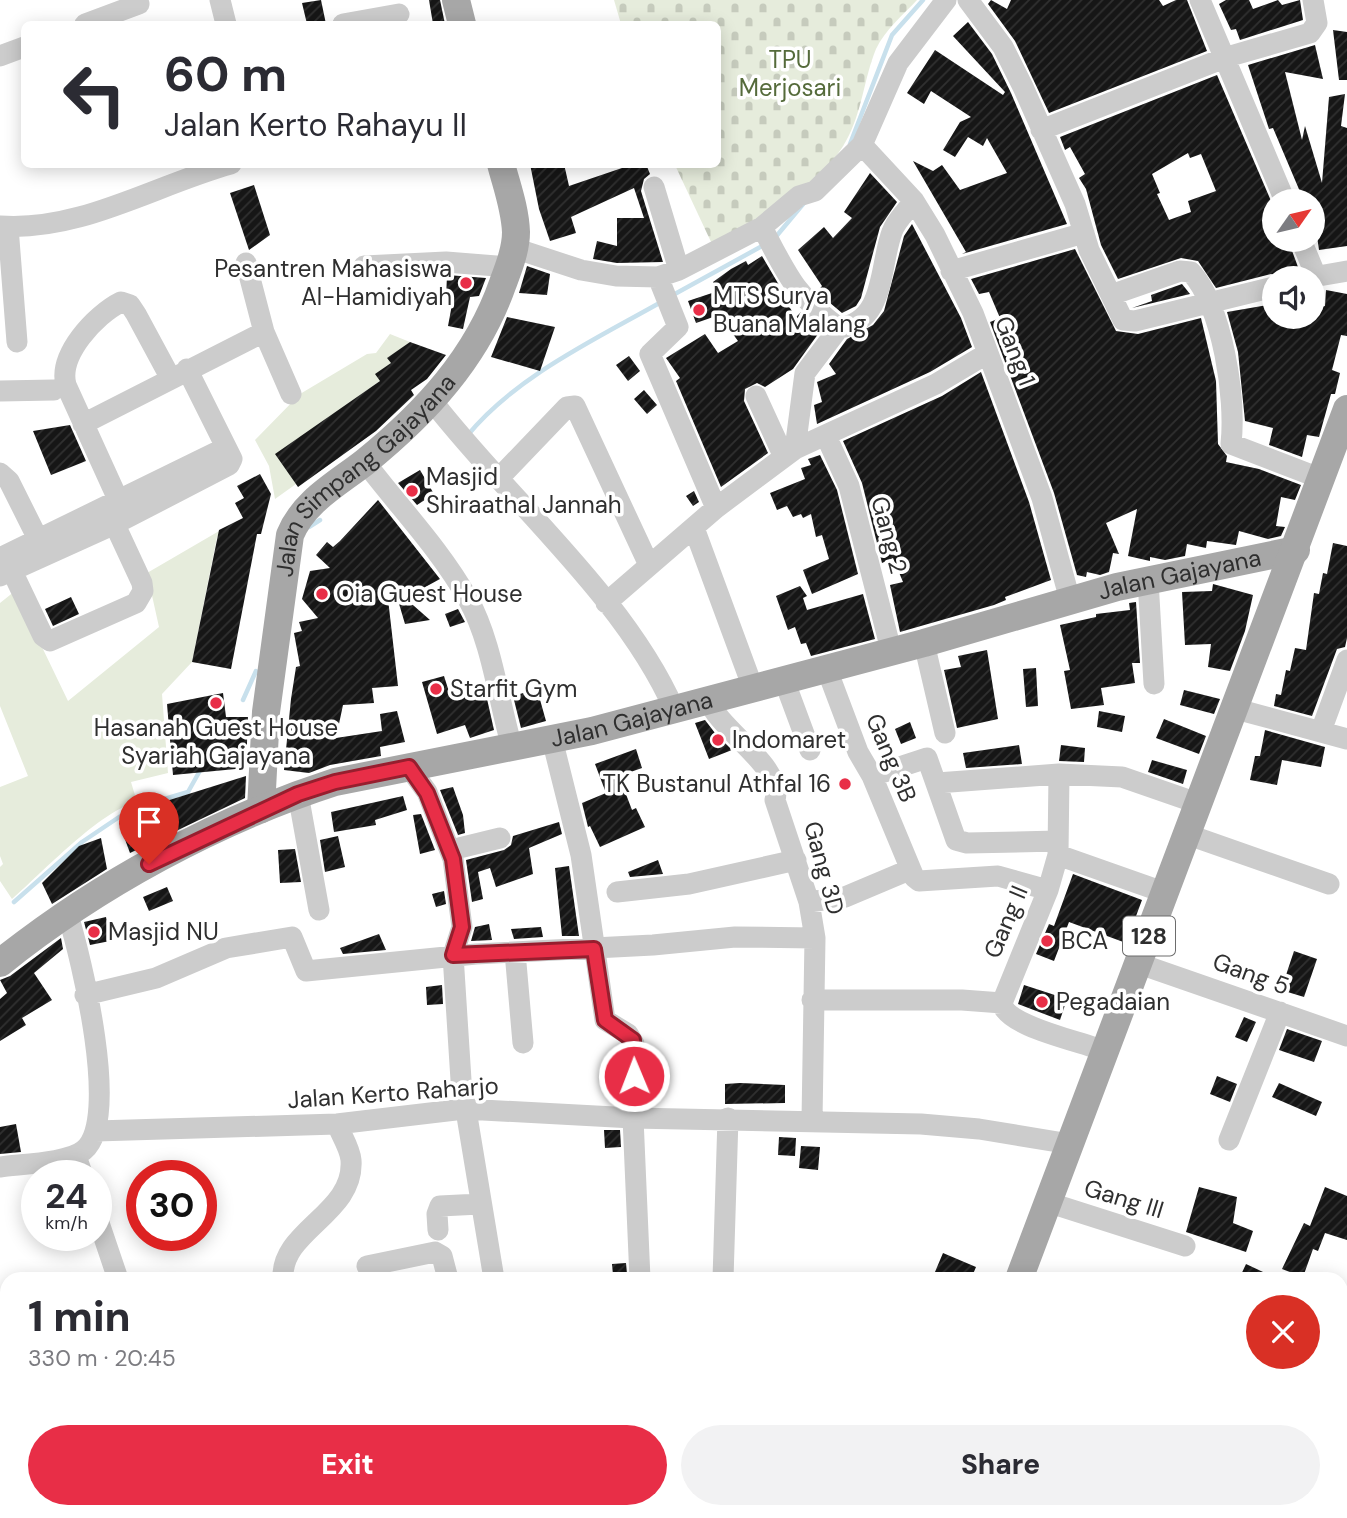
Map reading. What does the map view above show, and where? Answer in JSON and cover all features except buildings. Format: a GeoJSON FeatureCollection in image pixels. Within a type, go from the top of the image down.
{"type":"FeatureCollection","features":[{"type":"Feature","properties":{"kind":"main road"},"geometry":{"type":"LineString","coordinates":[[456,0],[461,21]]}},
{"type":"Feature","properties":{"kind":"main road","name":"Jalan Simpang Gajayana"},"geometry":{"type":"LineString","coordinates":[[261,809],[266,712],[290,535],[303,512],[433,402],[487,325],[511,258],[516,230],[502,168]]}},
{"type":"Feature","properties":{"kind":"main road","name":"128"},"geometry":{"type":"LineString","coordinates":[[1021,1272],[1197,803],[1296,550],[1332,469],[1347,409]]}},
{"type":"Feature","properties":{"kind":"main road","name":"Jalan Gajayana"},"geometry":{"type":"LineString","coordinates":[[0,963],[68,915],[149,864],[261,809],[335,782],[552,739],[924,643],[1148,580],[1296,550]]}},
{"type":"Feature","properties":{"kind":"street"},"geometry":{"type":"LineString","coordinates":[[220,0],[225,21]]}},
{"type":"Feature","properties":{"kind":"street"},"geometry":{"type":"LineString","coordinates":[[664,291],[679,270],[767,237],[808,193],[862,145],[898,63],[946,0]]}},
{"type":"Feature","properties":{"kind":"street"},"geometry":{"type":"LineString","coordinates":[[968,0],[1003,47],[1075,204],[1084,233],[1122,318],[1135,321],[1262,290]]}},
{"type":"Feature","properties":{"kind":"street"},"geometry":{"type":"LineString","coordinates":[[1200,0],[1227,57],[1280,189]]}},
{"type":"Feature","properties":{"kind":"street"},"geometry":{"type":"LineString","coordinates":[[93,21],[139,4]]}},
{"type":"Feature","properties":{"kind":"street"},"geometry":{"type":"LineString","coordinates":[[1041,130],[1227,57],[1310,33],[1315,30],[1315,6]]}},
{"type":"Feature","properties":{"kind":"street"},"geometry":{"type":"LineString","coordinates":[[358,21],[399,13]]}},
{"type":"Feature","properties":{"kind":"street"},"geometry":{"type":"LineString","coordinates":[[0,56],[21,48]]}},
{"type":"Feature","properties":{"kind":"street","name":"Gang 1"},"geometry":{"type":"LineString","coordinates":[[862,145],[914,201],[951,271],[988,353],[1042,498],[1070,600]]}},
{"type":"Feature","properties":{"kind":"street"},"geometry":{"type":"LineString","coordinates":[[18,342],[4,226],[33,227],[65,221],[202,168]]}},
{"type":"Feature","properties":{"kind":"street"},"geometry":{"type":"LineString","coordinates":[[654,187],[679,270]]}},
{"type":"Feature","properties":{"kind":"street"},"geometry":{"type":"LineString","coordinates":[[767,237],[794,287],[809,305],[839,328],[850,327],[878,300],[893,229],[914,201]]}},
{"type":"Feature","properties":{"kind":"street"},"geometry":{"type":"LineString","coordinates":[[951,271],[1084,233]]}},
{"type":"Feature","properties":{"kind":"street"},"geometry":{"type":"LineString","coordinates":[[364,265],[511,258],[616,276],[664,291],[678,323],[676,332],[652,349],[650,354],[716,508]]}},
{"type":"Feature","properties":{"kind":"street"},"geometry":{"type":"LineString","coordinates":[[246,263],[264,332],[290,394]]}},
{"type":"Feature","properties":{"kind":"street"},"geometry":{"type":"LineString","coordinates":[[1111,295],[1187,271],[1195,276],[1218,329],[1229,382],[1233,447],[1332,469]]}},
{"type":"Feature","properties":{"kind":"street"},"geometry":{"type":"LineString","coordinates":[[1325,275],[1347,271]]}},
{"type":"Feature","properties":{"kind":"street"},"geometry":{"type":"LineString","coordinates":[[0,473],[9,481],[21,558],[43,636],[50,640],[129,607],[140,598],[142,583],[117,513],[63,372],[65,360],[72,347],[114,306],[121,302],[130,305],[178,373],[225,448],[117,513],[21,558]]}},
{"type":"Feature","properties":{"kind":"street"},"geometry":{"type":"LineString","coordinates":[[790,453],[805,373],[839,328]]}},
{"type":"Feature","properties":{"kind":"street"},"geometry":{"type":"LineString","coordinates":[[83,424],[178,373],[264,332]]}},
{"type":"Feature","properties":{"kind":"street"},"geometry":{"type":"LineString","coordinates":[[606,603],[716,508],[790,453],[936,384],[988,353]]}},
{"type":"Feature","properties":{"kind":"street"},"geometry":{"type":"LineString","coordinates":[[0,391],[54,390]]}},
{"type":"Feature","properties":{"kind":"street"},"geometry":{"type":"LineString","coordinates":[[755,396],[790,453]]}},
{"type":"Feature","properties":{"kind":"street"},"geometry":{"type":"LineString","coordinates":[[433,402],[469,449],[606,603],[645,656],[674,709]]}},
{"type":"Feature","properties":{"kind":"street"},"geometry":{"type":"LineString","coordinates":[[498,479],[567,407],[575,405],[649,565]]}},
{"type":"Feature","properties":{"kind":"street","name":"Gang 2"},"geometry":{"type":"LineString","coordinates":[[826,436],[849,486],[891,650]]}},
{"type":"Feature","properties":{"kind":"street"},"geometry":{"type":"LineString","coordinates":[[365,462],[438,554],[468,598],[483,638],[512,747]]}},
{"type":"Feature","properties":{"kind":"street"},"geometry":{"type":"LineString","coordinates":[[694,528],[754,688]]}},
{"type":"Feature","properties":{"kind":"street"},"geometry":{"type":"LineString","coordinates":[[1148,580],[1154,684]]}},
{"type":"Feature","properties":{"kind":"street"},"geometry":{"type":"LineString","coordinates":[[924,643],[945,733]]}},
{"type":"Feature","properties":{"kind":"street"},"geometry":{"type":"LineString","coordinates":[[1321,731],[1347,660]]}},
{"type":"Feature","properties":{"kind":"street","name":"Gang 3B"},"geometry":{"type":"LineString","coordinates":[[826,667],[858,752],[873,776],[909,870]]}},
{"type":"Feature","properties":{"kind":"street"},"geometry":{"type":"LineString","coordinates":[[784,680],[810,750]]}},
{"type":"Feature","properties":{"kind":"street","name":"Gang 3D"},"geometry":{"type":"LineString","coordinates":[[708,699],[713,714],[766,769],[809,902],[816,938],[812,1000],[812,1120]]}},
{"type":"Feature","properties":{"kind":"street"},"geometry":{"type":"LineString","coordinates":[[1236,709],[1347,739]]}},
{"type":"Feature","properties":{"kind":"street"},"geometry":{"type":"LineString","coordinates":[[552,739],[578,844],[605,1020],[633,1040],[633,1118],[640,1272]]}},
{"type":"Feature","properties":{"kind":"street"},"geometry":{"type":"LineString","coordinates":[[873,776],[923,757],[930,761],[956,840],[961,843],[1058,848],[1163,892]]}},
{"type":"Feature","properties":{"kind":"street"},"geometry":{"type":"LineString","coordinates":[[409,767],[427,793],[451,850],[462,927],[453,955],[464,1109],[493,1272]]}},
{"type":"Feature","properties":{"kind":"street"},"geometry":{"type":"LineString","coordinates":[[937,783],[1059,774],[1122,777],[1197,803]]}},
{"type":"Feature","properties":{"kind":"street","name":"Gang II"},"geometry":{"type":"LineString","coordinates":[[1002,1003],[1048,890],[1058,848],[1059,774]]}},
{"type":"Feature","properties":{"kind":"street"},"geometry":{"type":"LineString","coordinates":[[298,794],[318,910]]}},
{"type":"Feature","properties":{"kind":"street"},"geometry":{"type":"LineString","coordinates":[[1186,834],[1329,884]]}},
{"type":"Feature","properties":{"kind":"street"},"geometry":{"type":"LineString","coordinates":[[451,850],[500,838]]}},
{"type":"Feature","properties":{"kind":"street"},"geometry":{"type":"LineString","coordinates":[[617,892],[689,884],[796,860]]}},
{"type":"Feature","properties":{"kind":"street"},"geometry":{"type":"LineString","coordinates":[[809,902],[845,897],[909,870],[919,881],[998,876],[1048,890]]}},
{"type":"Feature","properties":{"kind":"street"},"geometry":{"type":"LineString","coordinates":[[68,915],[100,1066],[101,1108],[96,1131],[81,1160]]}},
{"type":"Feature","properties":{"kind":"street"},"geometry":{"type":"LineString","coordinates":[[85,995],[156,978],[226,948],[292,937],[306,971],[453,955],[594,949],[735,937],[816,938]]}},
{"type":"Feature","properties":{"kind":"street"},"geometry":{"type":"LineString","coordinates":[[515,952],[523,1043]]}},
{"type":"Feature","properties":{"kind":"street","name":"Gang 5"},"geometry":{"type":"LineString","coordinates":[[1138,963],[1347,1036]]}},
{"type":"Feature","properties":{"kind":"street"},"geometry":{"type":"LineString","coordinates":[[812,1000],[962,1000],[1002,1003],[1005,1012],[1017,1022],[1104,1051]]}},
{"type":"Feature","properties":{"kind":"street"},"geometry":{"type":"LineString","coordinates":[[1229,1140],[1280,1012]]}},
{"type":"Feature","properties":{"kind":"street","name":"Jalan Kerto Raharjo"},"geometry":{"type":"LineString","coordinates":[[96,1131],[337,1124],[464,1109],[633,1118],[812,1120],[979,1129],[1070,1144]]}},
{"type":"Feature","properties":{"kind":"street"},"geometry":{"type":"LineString","coordinates":[[723,1272],[728,1118]]}},
{"type":"Feature","properties":{"kind":"street"},"geometry":{"type":"LineString","coordinates":[[284,1272],[289,1250],[324,1216],[346,1186],[351,1161],[337,1124]]}},
{"type":"Feature","properties":{"kind":"street"},"geometry":{"type":"LineString","coordinates":[[0,1167],[21,1167]]}},
{"type":"Feature","properties":{"kind":"street","name":"Gang III"},"geometry":{"type":"LineString","coordinates":[[1047,1202],[1185,1246]]}},
{"type":"Feature","properties":{"kind":"street"},"geometry":{"type":"LineString","coordinates":[[438,1230],[437,1214],[440,1206],[480,1204]]}},
{"type":"Feature","properties":{"kind":"street"},"geometry":{"type":"LineString","coordinates":[[109,1251],[116,1272]]}},
{"type":"Feature","properties":{"kind":"street"},"geometry":{"type":"LineString","coordinates":[[367,1266],[435,1252],[442,1256],[446,1272]]}},
{"type":"Feature","properties":{"kind":"green space","name":"TPU Merjosari"},"geometry":{"type":"Polygon","coordinates":[[[614,0],[917,0],[889,29],[876,49],[856,119],[834,159],[820,175],[787,202],[712,244],[676,168],[721,168],[721,21],[620,21],[614,0]]]}},
{"type":"Feature","properties":{"kind":"green space"},"geometry":{"type":"Polygon","coordinates":[[[390,334],[410,342],[388,358],[391,363],[380,381],[276,454],[296,484],[275,499],[269,466],[255,440],[300,394],[367,354],[376,353],[390,334]]]}},
{"type":"Feature","properties":{"kind":"green space"},"geometry":{"type":"Polygon","coordinates":[[[226,527],[217,537],[192,662],[162,694],[168,773],[131,782],[137,802],[123,807],[90,829],[12,899],[0,881],[0,867],[3,864],[0,856],[0,787],[28,776],[0,706],[0,603],[15,591],[68,701],[159,627],[147,573],[226,527]]]}},
{"type":"Feature","properties":{"kind":"waterway"},"geometry":{"type":"LineString","coordinates":[[850,144],[892,35],[923,0]]}},
{"type":"Feature","properties":{"kind":"waterway"},"geometry":{"type":"LineString","coordinates":[[774,239],[804,203]]}},
{"type":"Feature","properties":{"kind":"waterway"},"geometry":{"type":"LineString","coordinates":[[673,295],[764,245]]}},
{"type":"Feature","properties":{"kind":"waterway"},"geometry":{"type":"LineString","coordinates":[[467,436],[509,395],[533,377],[663,301]]}},
{"type":"Feature","properties":{"kind":"waterway"},"geometry":{"type":"LineString","coordinates":[[309,527],[320,520]]}},
{"type":"Feature","properties":{"kind":"waterway"},"geometry":{"type":"LineString","coordinates":[[243,700],[256,671]]}},
{"type":"Feature","properties":{"kind":"waterway"},"geometry":{"type":"LineString","coordinates":[[14,902],[82,842],[131,809],[188,792],[202,767]]}},
{"type":"Feature","properties":{"kind":"place","name":"Pesantren Mahasiswa Al-Hamidiyah"},"geometry":{"type":"Point","coordinates":[466,283]}},
{"type":"Feature","properties":{"kind":"place","name":"MTS Surya Buana Malang"},"geometry":{"type":"Point","coordinates":[699,310]}},
{"type":"Feature","properties":{"kind":"place","name":"Masjid Shiraathal Jannah"},"geometry":{"type":"Point","coordinates":[412,491]}},
{"type":"Feature","properties":{"kind":"place","name":"Oia Guest House"},"geometry":{"type":"Point","coordinates":[322,594]}},
{"type":"Feature","properties":{"kind":"place","name":"Starfit Gym"},"geometry":{"type":"Point","coordinates":[436,689]}},
{"type":"Feature","properties":{"kind":"place","name":"Hasanah Guest House Syariah Gajayana"},"geometry":{"type":"Point","coordinates":[216,703]}},
{"type":"Feature","properties":{"kind":"place","name":"Indomaret"},"geometry":{"type":"Point","coordinates":[718,740]}},
{"type":"Feature","properties":{"kind":"place","name":"TK Bustanul Athfal 16"},"geometry":{"type":"Point","coordinates":[845,784]}},
{"type":"Feature","properties":{"kind":"place","name":"Masjid NU"},"geometry":{"type":"Point","coordinates":[94,932]}},
{"type":"Feature","properties":{"kind":"place","name":"BCA"},"geometry":{"type":"Point","coordinates":[1047,941]}},
{"type":"Feature","properties":{"kind":"place","name":"Pegadaian"},"geometry":{"type":"Point","coordinates":[1042,1002]}},
{"type":"Feature","properties":{"kind":"route"},"geometry":{"type":"LineString","coordinates":[[149,864],[261,809],[298,794],[335,782],[409,767],[427,793],[445,832],[453,859],[462,927],[453,955],[594,949],[605,1020],[633,1040],[634,1076]]}}]}
